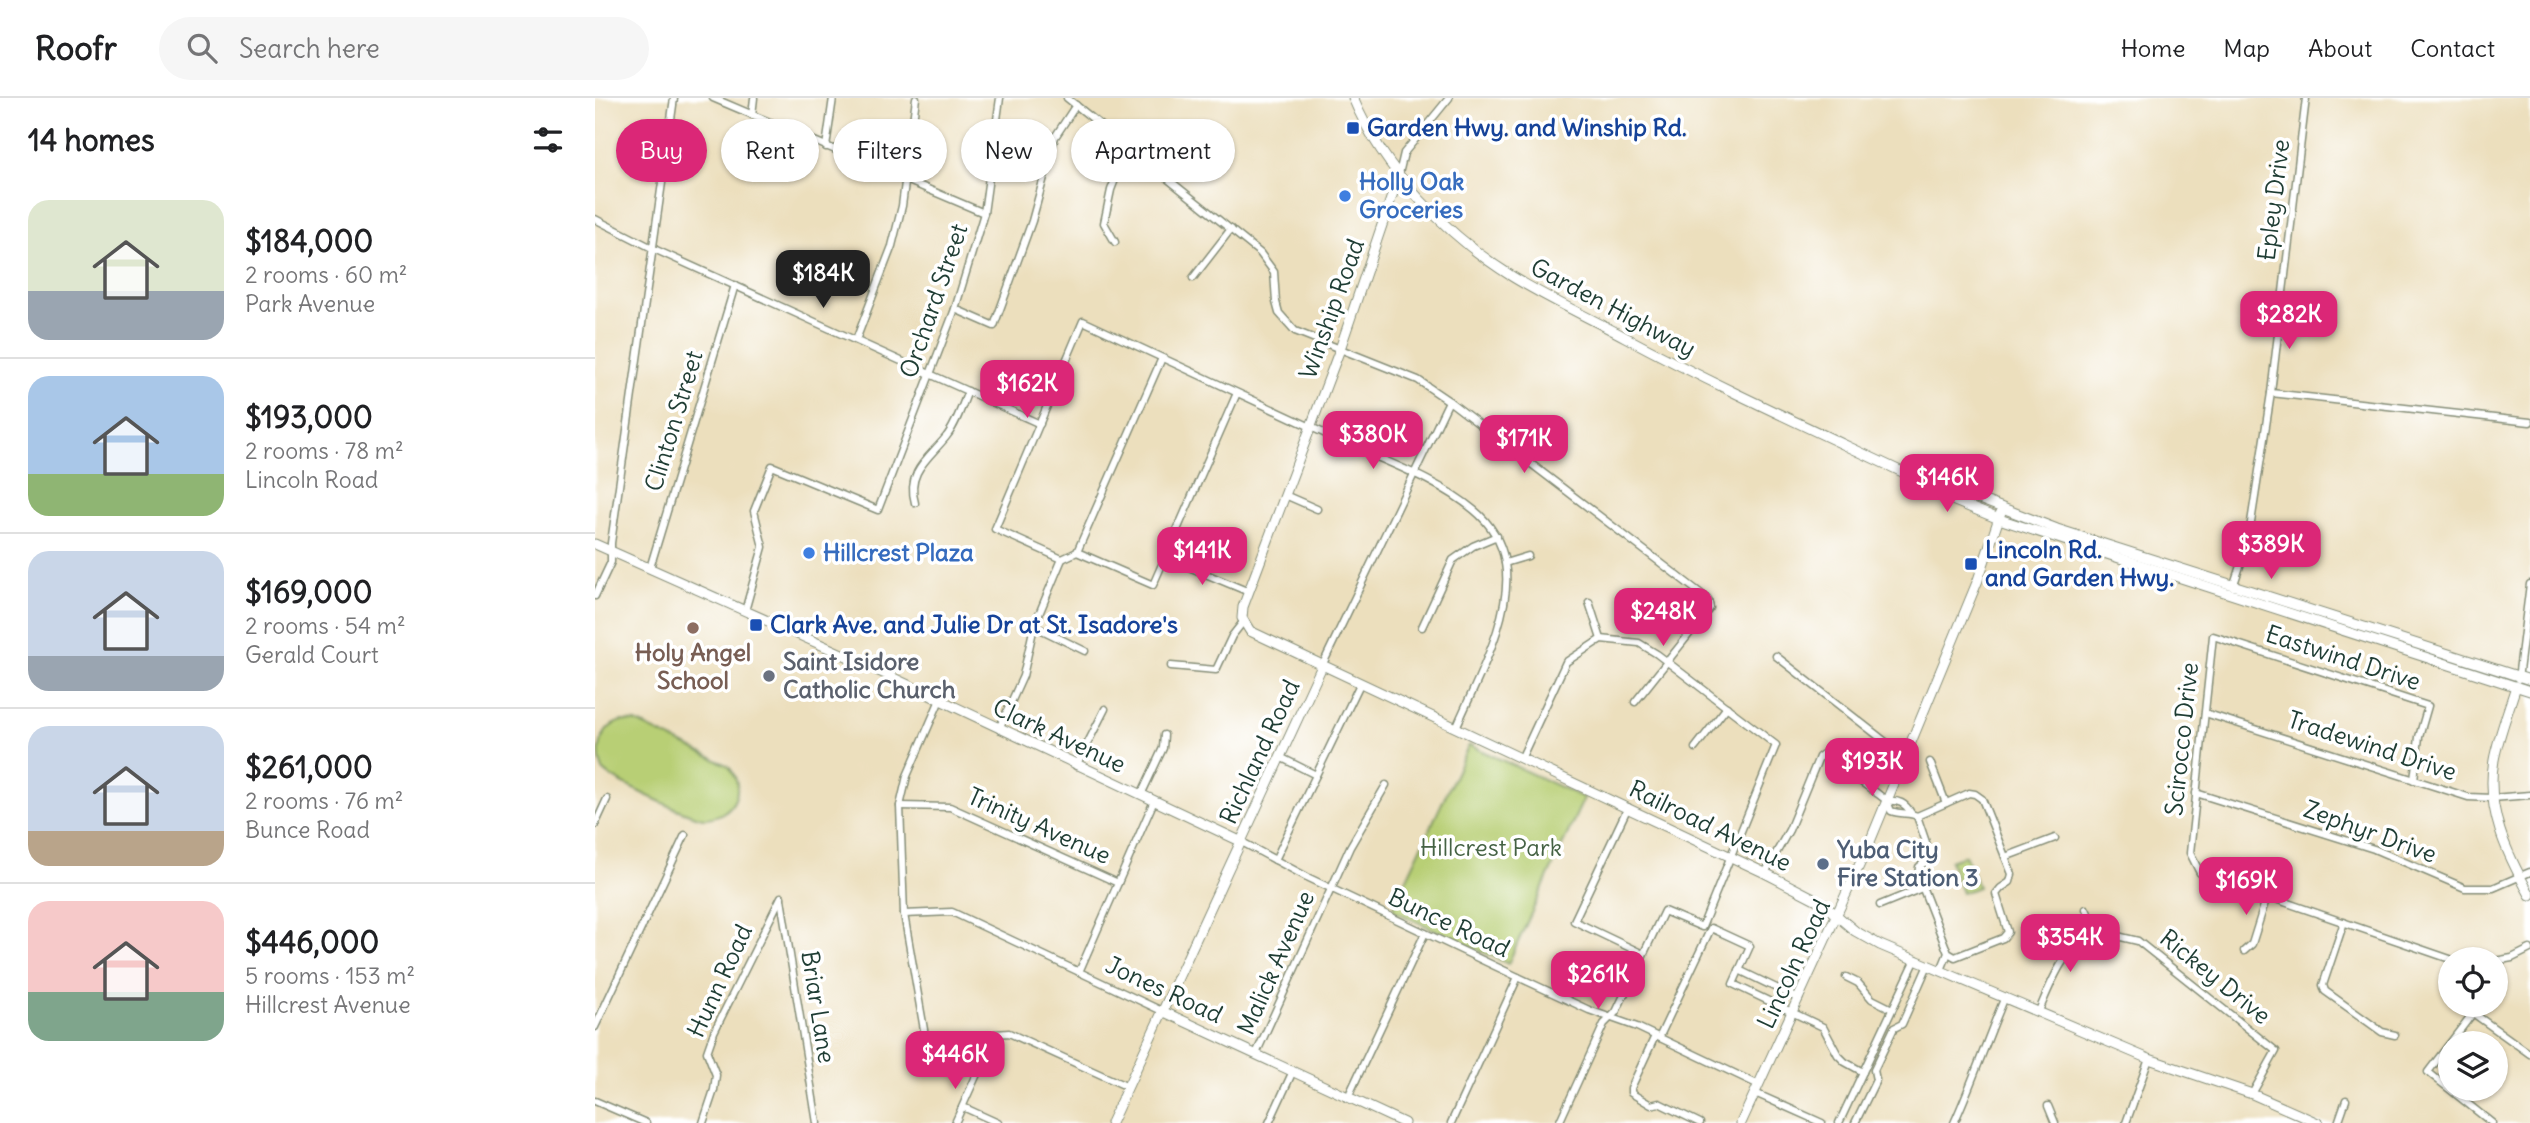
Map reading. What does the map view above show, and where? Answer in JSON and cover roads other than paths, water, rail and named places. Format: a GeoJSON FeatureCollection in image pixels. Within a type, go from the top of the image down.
{"type":"FeatureCollection","features":[{"type":"Feature","properties":{"kind":"street"},"geometry":{"type":"LineString","coordinates":[[595,596],[610,565],[674,98]]}},
{"type":"Feature","properties":{"kind":"street"},"geometry":{"type":"LineString","coordinates":[[713,98],[833,150]]}},
{"type":"Feature","properties":{"kind":"street"},"geometry":{"type":"LineString","coordinates":[[752,115],[754,98]]}},
{"type":"Feature","properties":{"kind":"street"},"geometry":{"type":"LineString","coordinates":[[827,147],[833,98]]}},
{"type":"Feature","properties":{"kind":"street"},"geometry":{"type":"LineString","coordinates":[[914,119],[916,98]]}},
{"type":"Feature","properties":{"kind":"street","name":"Orchard Street"},"geometry":{"type":"LineString","coordinates":[[745,611],[763,547],[754,511],[772,466],[878,510],[955,309],[984,214],[1000,98]]}},
{"type":"Feature","properties":{"kind":"street"},"geometry":{"type":"LineString","coordinates":[[1067,98],[1094,119]]}},
{"type":"Feature","properties":{"kind":"street","name":"Garden Highway"},"geometry":{"type":"LineString","coordinates":[[1353,98],[1368,129],[1399,175],[1453,230],[1493,263],[1523,282],[1710,381],[1915,478],[1930,480],[2002,509],[2530,680]]}},
{"type":"Feature","properties":{"kind":"street","name":"Winship Road"},"geometry":{"type":"LineString","coordinates":[[1243,622],[1242,613],[1249,592],[1340,349],[1404,153],[1449,98]]}},
{"type":"Feature","properties":{"kind":"street","name":"Epley Drive"},"geometry":{"type":"LineString","coordinates":[[2230,595],[2248,542],[2270,393],[2306,98]]}},
{"type":"Feature","properties":{"kind":"street"},"geometry":{"type":"LineString","coordinates":[[955,309],[994,326],[1032,221],[1055,137],[1076,105]]}},
{"type":"Feature","properties":{"kind":"street"},"geometry":{"type":"LineString","coordinates":[[856,340],[893,246],[906,182],[984,214]]}},
{"type":"Feature","properties":{"kind":"street"},"geometry":{"type":"LineString","coordinates":[[1114,182],[1104,223],[1115,242]]}},
{"type":"Feature","properties":{"kind":"street"},"geometry":{"type":"LineString","coordinates":[[1173,182],[1269,262],[1274,272],[1279,313],[1287,323],[1305,336],[1418,380],[1708,598],[1710,608],[1635,702]]}},
{"type":"Feature","properties":{"kind":"street"},"geometry":{"type":"LineString","coordinates":[[595,219],[654,249],[1040,424]]}},
{"type":"Feature","properties":{"kind":"street"},"geometry":{"type":"LineString","coordinates":[[1193,278],[1231,229]]}},
{"type":"Feature","properties":{"kind":"street","name":"Clinton Street"},"geometry":{"type":"LineString","coordinates":[[650,568],[735,285]]}},
{"type":"Feature","properties":{"kind":"street"},"geometry":{"type":"LineString","coordinates":[[1062,559],[995,529],[1083,321],[1413,474],[1456,496],[1476,512],[1497,536],[1505,563],[1507,597],[1501,620],[1455,728]]}},
{"type":"Feature","properties":{"kind":"street"},"geometry":{"type":"LineString","coordinates":[[999,729],[1023,676],[1034,626],[1062,559],[1077,552],[1162,358]]}},
{"type":"Feature","properties":{"kind":"street"},"geometry":{"type":"LineString","coordinates":[[915,503],[911,490],[924,459],[948,435],[968,391]]}},
{"type":"Feature","properties":{"kind":"street"},"geometry":{"type":"LineString","coordinates":[[1077,552],[1153,584],[1237,393]]}},
{"type":"Feature","properties":{"kind":"street"},"geometry":{"type":"LineString","coordinates":[[2270,393],[2530,422]]}},
{"type":"Feature","properties":{"kind":"street","name":"Richland Road"},"geometry":{"type":"LineString","coordinates":[[1111,1123],[1279,757],[1449,401]]}},
{"type":"Feature","properties":{"kind":"street","name":"Garden Highway"},"geometry":{"type":"LineString","coordinates":[[1915,478],[1926,489],[1999,519],[2530,691]]}},
{"type":"Feature","properties":{"kind":"street"},"geometry":{"type":"LineString","coordinates":[[1285,495],[1317,509]]}},
{"type":"Feature","properties":{"kind":"street","name":"Lincoln Road"},"geometry":{"type":"LineString","coordinates":[[1741,1123],[1887,802],[1978,580],[2002,509]]}},
{"type":"Feature","properties":{"kind":"street"},"geometry":{"type":"LineString","coordinates":[[1422,627],[1453,559],[1473,545],[1497,536]]}},
{"type":"Feature","properties":{"kind":"street","name":"Clark Avenue"},"geometry":{"type":"LineString","coordinates":[[595,544],[851,658],[939,702],[1240,841]]}},
{"type":"Feature","properties":{"kind":"street"},"geometry":{"type":"LineString","coordinates":[[1505,563],[1528,556]]}},
{"type":"Feature","properties":{"kind":"street"},"geometry":{"type":"LineString","coordinates":[[1165,557],[1249,592]]}},
{"type":"Feature","properties":{"kind":"street"},"geometry":{"type":"LineString","coordinates":[[2530,583],[2519,676],[2494,760],[2492,798],[2501,834],[2530,895]]}},
{"type":"Feature","properties":{"kind":"street"},"geometry":{"type":"LineString","coordinates":[[1589,602],[1601,639]]}},
{"type":"Feature","properties":{"kind":"street"},"geometry":{"type":"LineString","coordinates":[[1171,666],[1216,670],[1232,636],[1243,622]]}},
{"type":"Feature","properties":{"kind":"street","name":"Railroad Avenue"},"geometry":{"type":"LineString","coordinates":[[1243,622],[1255,635],[1765,873],[1821,902],[1867,938],[2149,1059],[2252,1094],[2318,1123]]}},
{"type":"Feature","properties":{"kind":"street"},"geometry":{"type":"LineString","coordinates":[[1034,626],[1085,651]]}},
{"type":"Feature","properties":{"kind":"street","name":"Scirocco Drive"},"geometry":{"type":"LineString","coordinates":[[2213,636],[2190,853],[2200,873],[2215,881],[2267,895],[2438,955]]}},
{"type":"Feature","properties":{"kind":"street","name":"Eastwind Drive"},"geometry":{"type":"LineString","coordinates":[[2213,636],[2428,706],[2419,737],[2414,780]]}},
{"type":"Feature","properties":{"kind":"street"},"geometry":{"type":"LineString","coordinates":[[1521,759],[1566,662],[1601,639],[1639,643],[1669,662],[1776,745],[1702,927],[1664,911],[1616,1012],[1604,1024],[1559,1123]]}},
{"type":"Feature","properties":{"kind":"street"},"geometry":{"type":"LineString","coordinates":[[1776,656],[1905,757]]}},
{"type":"Feature","properties":{"kind":"street"},"geometry":{"type":"LineString","coordinates":[[1275,860],[1360,684]]}},
{"type":"Feature","properties":{"kind":"street"},"geometry":{"type":"LineString","coordinates":[[939,702],[907,776],[900,806],[904,914],[927,1047],[979,1070]]}},
{"type":"Feature","properties":{"kind":"street"},"geometry":{"type":"LineString","coordinates":[[1695,747],[1727,707]]}},
{"type":"Feature","properties":{"kind":"street"},"geometry":{"type":"LineString","coordinates":[[1076,766],[1105,709]]}},
{"type":"Feature","properties":{"kind":"street","name":"Tradewind Drive"},"geometry":{"type":"LineString","coordinates":[[2204,713],[2468,797],[2530,795]]}},
{"type":"Feature","properties":{"kind":"street"},"geometry":{"type":"LineString","coordinates":[[1141,795],[1163,748],[1164,735]]}},
{"type":"Feature","properties":{"kind":"street"},"geometry":{"type":"LineString","coordinates":[[1765,873],[1789,830],[1822,754],[1887,802],[1891,811],[1902,815],[1914,814],[1969,793],[1979,795],[2012,878],[1996,894],[2009,928],[2007,935],[1952,955]]}},
{"type":"Feature","properties":{"kind":"street"},"geometry":{"type":"LineString","coordinates":[[1279,757],[1316,775]]}},
{"type":"Feature","properties":{"kind":"street"},"geometry":{"type":"LineString","coordinates":[[1930,762],[1946,803]]}},
{"type":"Feature","properties":{"kind":"street","name":"Malick Avenue"},"geometry":{"type":"LineString","coordinates":[[1256,1054],[1355,836],[1386,785]]}},
{"type":"Feature","properties":{"kind":"street","name":"Zephyr Drive"},"geometry":{"type":"LineString","coordinates":[[2196,793],[2374,849],[2465,888],[2493,888],[2530,872]]}},
{"type":"Feature","properties":{"kind":"street"},"geometry":{"type":"LineString","coordinates":[[595,825],[607,799]]}},
{"type":"Feature","properties":{"kind":"street"},"geometry":{"type":"LineString","coordinates":[[1887,802],[1896,800],[1906,804],[1914,814],[1931,857],[1918,871],[1922,888],[1952,955],[1945,972]]}},
{"type":"Feature","properties":{"kind":"street"},"geometry":{"type":"LineString","coordinates":[[1079,972],[1154,801]]}},
{"type":"Feature","properties":{"kind":"street","name":"Trinity Avenue"},"geometry":{"type":"LineString","coordinates":[[900,806],[950,807],[1118,883]]}},
{"type":"Feature","properties":{"kind":"street"},"geometry":{"type":"LineString","coordinates":[[1628,807],[1574,921],[1643,954]]}},
{"type":"Feature","properties":{"kind":"street"},"geometry":{"type":"LineString","coordinates":[[595,1027],[685,835]]}},
{"type":"Feature","properties":{"kind":"street"},"geometry":{"type":"LineString","coordinates":[[2005,857],[2055,838]]}},
{"type":"Feature","properties":{"kind":"street","name":"Bunce Road"},"geometry":{"type":"LineString","coordinates":[[1240,841],[1331,888],[1518,977],[1657,1037],[1822,1123]]}},
{"type":"Feature","properties":{"kind":"street"},"geometry":{"type":"LineString","coordinates":[[1880,905],[1922,888]]}},
{"type":"Feature","properties":{"kind":"street"},"geometry":{"type":"LineString","coordinates":[[2243,951],[2252,944],[2267,895]]}},
{"type":"Feature","properties":{"kind":"street","name":"Hunn Road"},"geometry":{"type":"LineString","coordinates":[[703,1123],[716,1075],[707,1052],[714,1032],[781,897]]}},
{"type":"Feature","properties":{"kind":"street","name":"Briar Lane"},"geometry":{"type":"LineString","coordinates":[[781,897],[817,1123]]}},
{"type":"Feature","properties":{"kind":"street"},"geometry":{"type":"LineString","coordinates":[[2039,1011],[2055,972],[2077,942],[2096,931],[2086,909]]}},
{"type":"Feature","properties":{"kind":"street","name":"Jones Road"},"geometry":{"type":"LineString","coordinates":[[904,914],[952,912],[1404,1123]]}},
{"type":"Feature","properties":{"kind":"street"},"geometry":{"type":"LineString","coordinates":[[2344,922],[2323,985],[2325,991],[2382,1032],[2395,1035]]}},
{"type":"Feature","properties":{"kind":"street"},"geometry":{"type":"LineString","coordinates":[[1700,1123],[1658,1104],[1651,1105],[1631,1093],[1631,1088],[1711,928],[1751,946],[1733,984],[1823,1027],[1837,1055],[1863,1072]]}},
{"type":"Feature","properties":{"kind":"street","name":"Rickey Drive"},"geometry":{"type":"LineString","coordinates":[[2096,931],[2138,941],[2276,1051],[2252,1094]]}},
{"type":"Feature","properties":{"kind":"street"},"geometry":{"type":"LineString","coordinates":[[1348,1097],[1425,933]]}},
{"type":"Feature","properties":{"kind":"street"},"geometry":{"type":"LineString","coordinates":[[2508,959],[2530,949]]}},
{"type":"Feature","properties":{"kind":"street"},"geometry":{"type":"LineString","coordinates":[[1839,1123],[1916,960]]}},
{"type":"Feature","properties":{"kind":"street"},"geometry":{"type":"LineString","coordinates":[[1855,1123],[1876,1080],[1874,1070],[1893,1028],[1902,1024],[1928,965]]}},
{"type":"Feature","properties":{"kind":"street"},"geometry":{"type":"LineString","coordinates":[[1739,970],[1799,999]]}},
{"type":"Feature","properties":{"kind":"street"},"geometry":{"type":"LineString","coordinates":[[1451,1123],[1518,977]]}},
{"type":"Feature","properties":{"kind":"street"},"geometry":{"type":"LineString","coordinates":[[1846,977],[1858,983],[1872,999],[1892,1009]]}},
{"type":"Feature","properties":{"kind":"street"},"geometry":{"type":"LineString","coordinates":[[1954,1123],[1979,1068],[1985,1045],[2005,997]]}},
{"type":"Feature","properties":{"kind":"street"},"geometry":{"type":"LineString","coordinates":[[2492,1123],[2428,1072],[2473,1013],[2530,1054]]}},
{"type":"Feature","properties":{"kind":"street"},"geometry":{"type":"LineString","coordinates":[[955,1123],[995,1034],[1009,1033],[1128,1087]]}},
{"type":"Feature","properties":{"kind":"street"},"geometry":{"type":"LineString","coordinates":[[2126,1123],[2149,1059]]}},
{"type":"Feature","properties":{"kind":"street"},"geometry":{"type":"LineString","coordinates":[[1269,1123],[1293,1071]]}},
{"type":"Feature","properties":{"kind":"street"},"geometry":{"type":"LineString","coordinates":[[2338,1123],[2346,1100]]}},
{"type":"Feature","properties":{"kind":"street"},"geometry":{"type":"LineString","coordinates":[[595,1101],[646,1123]]}},
{"type":"Feature","properties":{"kind":"street"},"geometry":{"type":"LineString","coordinates":[[2048,1106],[2055,1123]]}},
{"type":"Feature","properties":{"kind":"street"},"geometry":{"type":"LineString","coordinates":[[963,1107],[998,1123]]}},
{"type":"Feature","properties":{"kind":"place","name":"Garden Hwy. and Winship Rd."},"geometry":{"type":"Point","coordinates":[1353,128]}},
{"type":"Feature","properties":{"kind":"place","name":"Holly Oak Groceries"},"geometry":{"type":"Point","coordinates":[1345,196]}},
{"type":"Feature","properties":{"kind":"place","name":"Hillcrest Plaza"},"geometry":{"type":"Point","coordinates":[809,553]}},
{"type":"Feature","properties":{"kind":"place","name":"Lincoln Rd. and Garden Hwy."},"geometry":{"type":"Point","coordinates":[1971,564]}},
{"type":"Feature","properties":{"kind":"place","name":"Clark Ave. and Julie Dr at St. Isadore's"},"geometry":{"type":"Point","coordinates":[756,625]}},
{"type":"Feature","properties":{"kind":"place","name":"Holy Angel School"},"geometry":{"type":"Point","coordinates":[693,628]}},
{"type":"Feature","properties":{"kind":"place","name":"Saint Isidore Catholic Church"},"geometry":{"type":"Point","coordinates":[769,676]}},
{"type":"Feature","properties":{"kind":"place","name":"Yuba City Fire Station 3"},"geometry":{"type":"Point","coordinates":[1823,864]}},
{"type":"Feature","properties":{"kind":"park label","name":"Hillcrest Park"},"geometry":{"type":"Point","coordinates":[1491,848]}}]}
